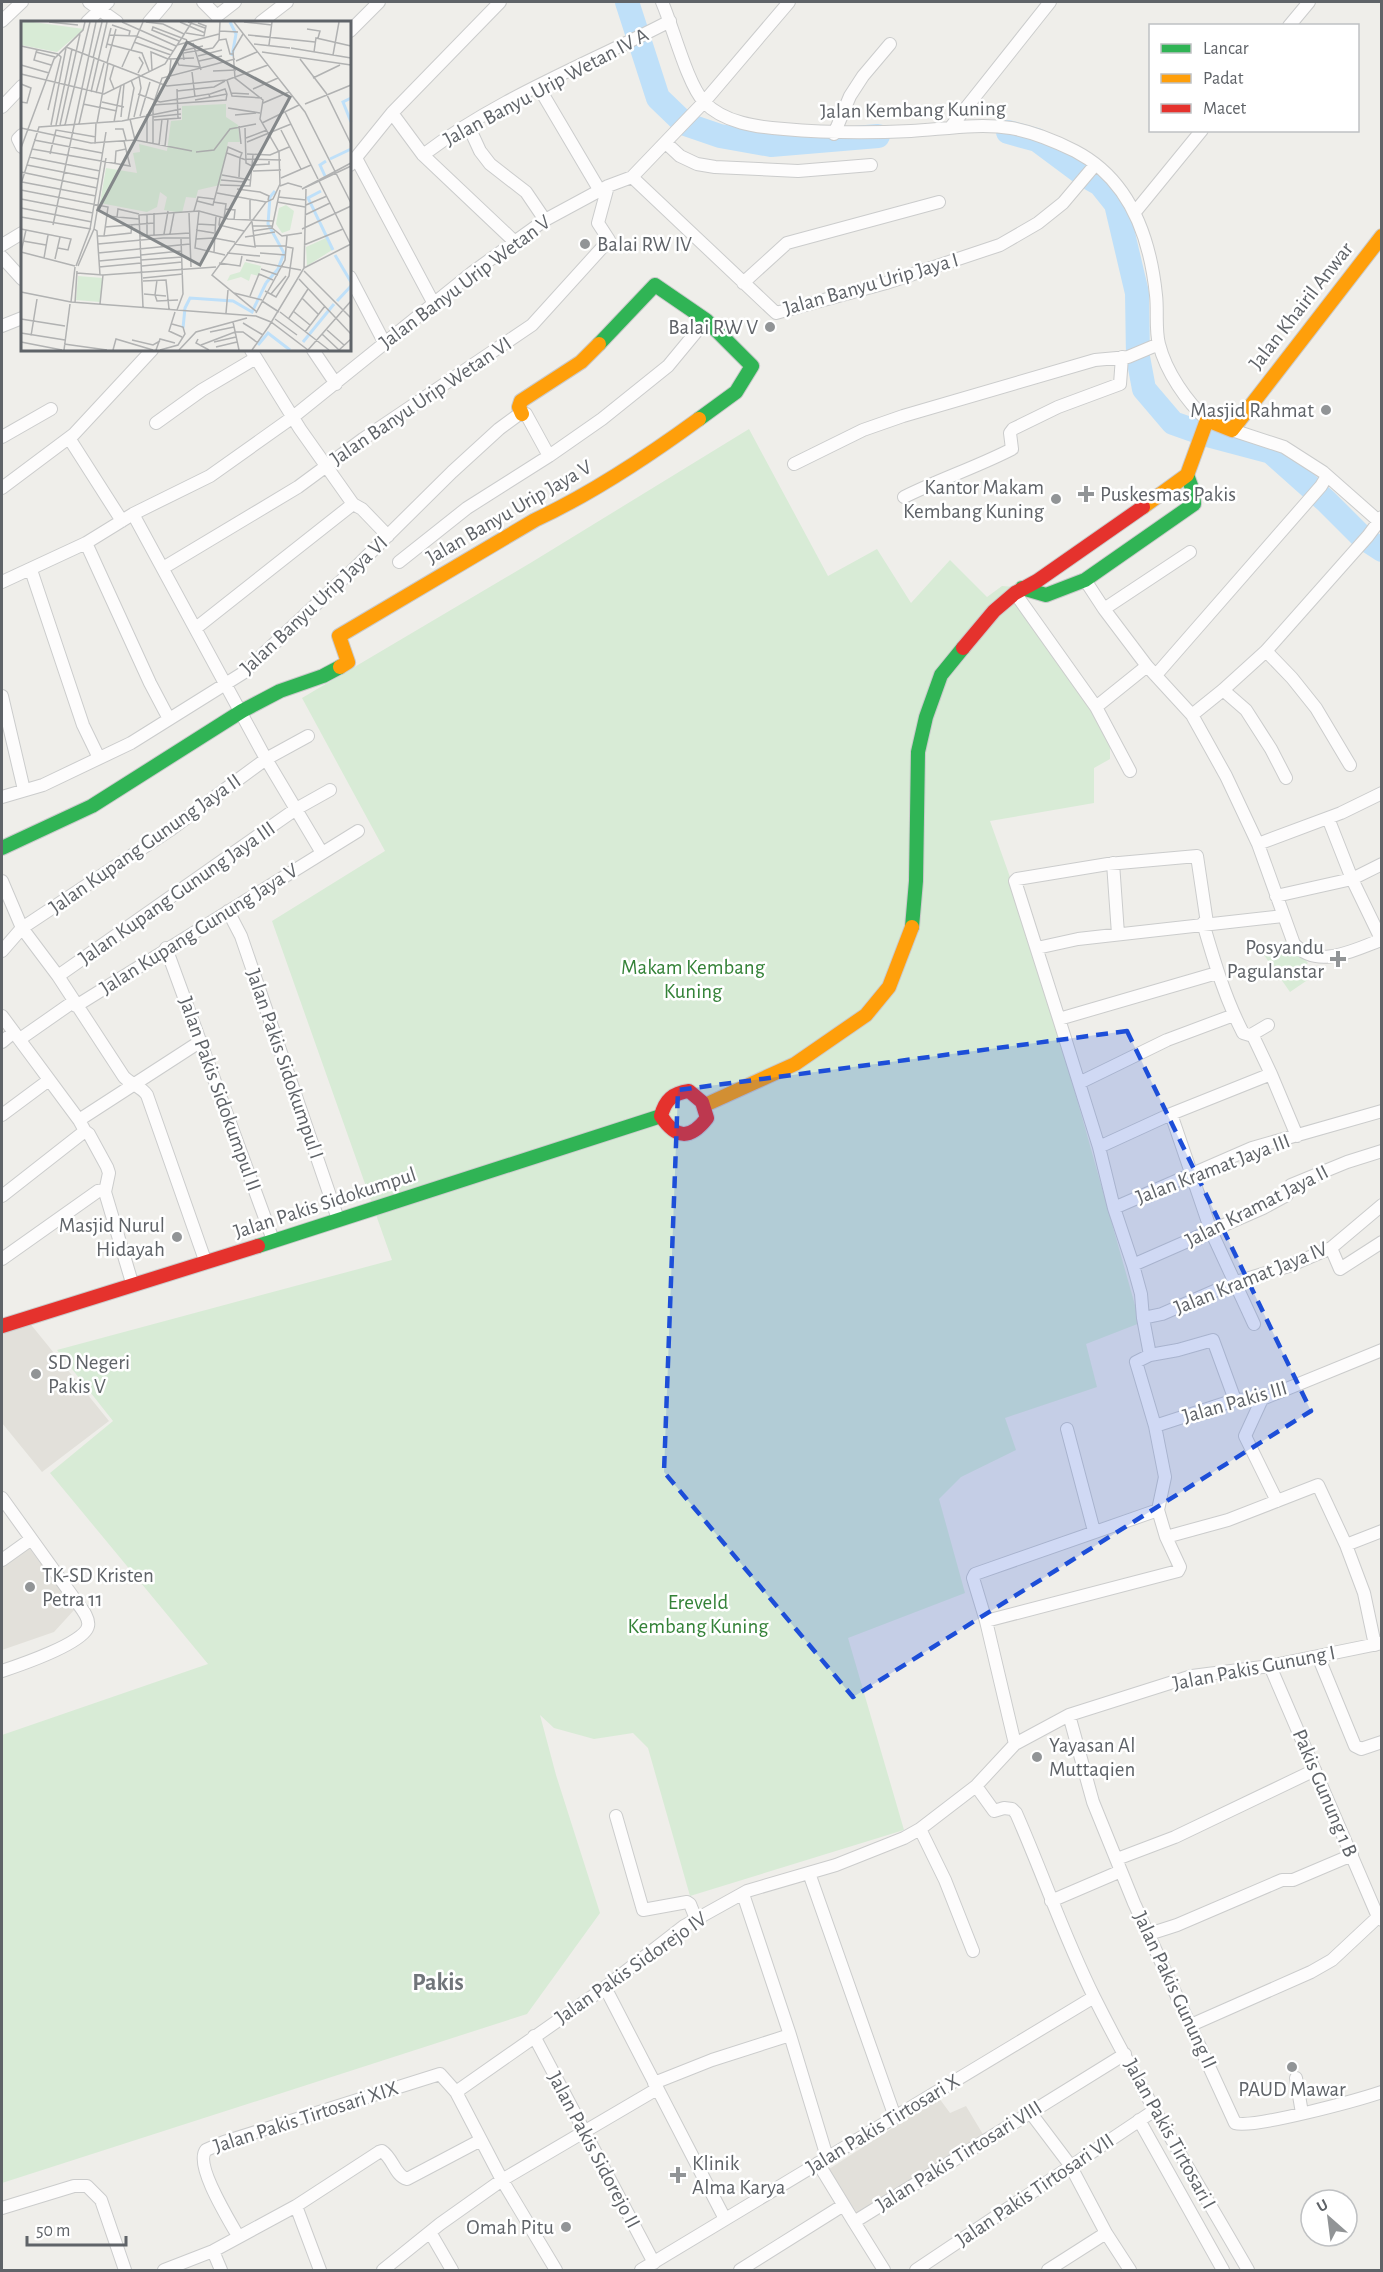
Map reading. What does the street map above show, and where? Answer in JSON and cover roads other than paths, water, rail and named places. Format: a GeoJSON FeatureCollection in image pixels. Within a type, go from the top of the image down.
{"type":"FeatureCollection","features":[{"type":"Feature","properties":{"kind":"street"},"geometry":{"type":"LineString","coordinates":[[2,21],[22,2]]}},
{"type":"Feature","properties":{"kind":"street"},"geometry":{"type":"LineString","coordinates":[[89,2],[104,6],[116,21]]}},
{"type":"Feature","properties":{"kind":"street"},"geometry":{"type":"LineString","coordinates":[[150,21],[166,2]]}},
{"type":"Feature","properties":{"kind":"street"},"geometry":{"type":"LineString","coordinates":[[203,2],[217,16],[235,2]]}},
{"type":"Feature","properties":{"kind":"street"},"geometry":{"type":"LineString","coordinates":[[262,21],[287,2]]}},
{"type":"Feature","properties":{"kind":"street"},"geometry":{"type":"LineString","coordinates":[[351,30],[380,2]]}},
{"type":"Feature","properties":{"kind":"street"},"geometry":{"type":"LineString","coordinates":[[434,304],[353,161],[392,113],[500,2]]}},
{"type":"Feature","properties":{"kind":"street","name":"Jalan Kembang Kuning"},"geometry":{"type":"LineString","coordinates":[[662,2],[693,85],[705,102],[723,116],[742,123],[764,128],[834,134],[984,127],[1011,129],[1043,137],[1077,152],[1092,169],[1115,181],[1135,212],[1151,256],[1159,344],[1172,374],[1194,408],[1203,430],[1232,430],[1284,447],[1324,481],[1380,521]]}},
{"type":"Feature","properties":{"kind":"street","name":"Jalan Banyu Urip Wetan V"},"geometry":{"type":"LineString","coordinates":[[2,582],[86,543],[128,518],[210,476],[293,417],[472,272],[545,220],[632,177],[705,102],[789,2]]}},
{"type":"Feature","properties":{"kind":"street"},"geometry":{"type":"LineString","coordinates":[[950,128],[1050,2]]}},
{"type":"Feature","properties":{"kind":"street"},"geometry":{"type":"LineString","coordinates":[[1291,24],[1309,2]]}},
{"type":"Feature","properties":{"kind":"street"},"geometry":{"type":"LineString","coordinates":[[88,21],[104,6]]}},
{"type":"Feature","properties":{"kind":"street","name":"Jalan Banyu Urip Wetan IV A"},"geometry":{"type":"LineString","coordinates":[[423,155],[452,133],[538,86],[670,21]]}},
{"type":"Feature","properties":{"kind":"street"},"geometry":{"type":"LineString","coordinates":[[834,134],[850,96],[890,44]]}},
{"type":"Feature","properties":{"kind":"street"},"geometry":{"type":"LineString","coordinates":[[538,86],[604,189]]}},
{"type":"Feature","properties":{"kind":"street"},"geometry":{"type":"LineString","coordinates":[[2,106],[21,87]]}},
{"type":"Feature","properties":{"kind":"street"},"geometry":{"type":"LineString","coordinates":[[392,113],[423,155],[515,242]]}},
{"type":"Feature","properties":{"kind":"street"},"geometry":{"type":"LineString","coordinates":[[468,125],[480,151],[490,164],[526,192],[545,220]]}},
{"type":"Feature","properties":{"kind":"street"},"geometry":{"type":"LineString","coordinates":[[1135,212],[1200,132]]}},
{"type":"Feature","properties":{"kind":"street"},"geometry":{"type":"LineString","coordinates":[[670,140],[680,156],[697,164],[715,167],[798,171],[871,165]]}},
{"type":"Feature","properties":{"kind":"street","name":"Jalan Banyu Urip Jaya I"},"geometry":{"type":"LineString","coordinates":[[632,177],[776,313],[886,283],[1000,246],[1063,203],[1092,169]]}},
{"type":"Feature","properties":{"kind":"street","name":"Jalan Banyu Urip Wetan VI"},"geometry":{"type":"LineString","coordinates":[[163,568],[298,487],[363,439],[532,325],[609,240],[598,224],[604,189]]}},
{"type":"Feature","properties":{"kind":"street"},"geometry":{"type":"LineString","coordinates":[[743,283],[787,243],[939,202]]}},
{"type":"Feature","properties":{"kind":"street"},"geometry":{"type":"LineString","coordinates":[[2,245],[21,234]]}},
{"type":"Feature","properties":{"kind":"street","name":"Jalan Khairil Anwar"},"geometry":{"type":"LineString","coordinates":[[1232,430],[1382,236]]}},
{"type":"Feature","properties":{"kind":"street"},"geometry":{"type":"LineString","coordinates":[[2,257],[21,278]]}},
{"type":"Feature","properties":{"kind":"street"},"geometry":{"type":"LineString","coordinates":[[351,280],[384,342]]}},
{"type":"Feature","properties":{"kind":"street"},"geometry":{"type":"LineString","coordinates":[[549,456],[526,414],[522,414],[519,407],[521,402],[581,362],[654,285],[706,320]]}},
{"type":"Feature","properties":{"kind":"street"},"geometry":{"type":"LineString","coordinates":[[2,326],[21,318]]}},
{"type":"Feature","properties":{"kind":"street","name":"Jalan Banyu Urip Jaya VI"},"geometry":{"type":"LineString","coordinates":[[399,562],[467,508],[602,419],[668,366],[706,320]]}},
{"type":"Feature","properties":{"kind":"street","name":"Jalan Banyu Urip Jaya V"},"geometry":{"type":"LineString","coordinates":[[242,711],[280,691],[323,676],[346,664],[348,662],[339,639],[341,635],[526,526],[565,506],[666,443],[736,392],[751,365],[706,320]]}},
{"type":"Feature","properties":{"kind":"street"},"geometry":{"type":"LineString","coordinates":[[794,464],[863,430],[903,416],[1095,360],[1125,357],[1159,344]]}},
{"type":"Feature","properties":{"kind":"street"},"geometry":{"type":"LineString","coordinates":[[3,484],[69,438],[151,351]]}},
{"type":"Feature","properties":{"kind":"street"},"geometry":{"type":"LineString","coordinates":[[315,351],[336,384]]}},
{"type":"Feature","properties":{"kind":"street"},"geometry":{"type":"LineString","coordinates":[[156,423],[253,354],[353,504],[362,509],[388,536]]}},
{"type":"Feature","properties":{"kind":"street"},"geometry":{"type":"LineString","coordinates":[[904,497],[934,482],[970,470],[1012,449],[1010,433],[1013,429],[1058,407],[1120,384],[1125,357]]}},
{"type":"Feature","properties":{"kind":"street"},"geometry":{"type":"LineString","coordinates":[[2,436],[51,409]]}},
{"type":"Feature","properties":{"kind":"street","name":"Jalan Banyu Urip Jaya VI"},"geometry":{"type":"LineString","coordinates":[[2,797],[42,785],[131,743],[243,673],[460,465],[499,429],[522,414]]}},
{"type":"Feature","properties":{"kind":"street"},"geometry":{"type":"LineString","coordinates":[[705,1105],[795,1064],[866,1015],[889,987],[912,928],[916,881],[918,752],[926,717],[941,675],[994,611],[1018,591],[1037,581],[1187,475],[1203,430]]}},
{"type":"Feature","properties":{"kind":"street"},"geometry":{"type":"LineString","coordinates":[[69,438],[163,568],[266,759],[322,853]]}},
{"type":"Feature","properties":{"kind":"street"},"geometry":{"type":"LineString","coordinates":[[1018,591],[1046,595],[1085,580],[1192,506],[1194,496],[1187,475]]}},
{"type":"Feature","properties":{"kind":"street"},"geometry":{"type":"LineString","coordinates":[[1096,707],[1152,671],[1324,481]]}},
{"type":"Feature","properties":{"kind":"street"},"geometry":{"type":"LineString","coordinates":[[196,628],[353,504]]}},
{"type":"Feature","properties":{"kind":"street"},"geometry":{"type":"LineString","coordinates":[[1124,521],[1139,541]]}},
{"type":"Feature","properties":{"kind":"street"},"geometry":{"type":"LineString","coordinates":[[1192,715],[1266,651],[1380,521]]}},
{"type":"Feature","properties":{"kind":"street"},"geometry":{"type":"LineString","coordinates":[[86,543],[150,683],[170,719]]}},
{"type":"Feature","properties":{"kind":"street"},"geometry":{"type":"LineString","coordinates":[[1104,609],[1190,552]]}},
{"type":"Feature","properties":{"kind":"street"},"geometry":{"type":"LineString","coordinates":[[31,570],[83,725],[99,758]]}},
{"type":"Feature","properties":{"kind":"street"},"geometry":{"type":"LineString","coordinates":[[1085,580],[1104,609],[1152,671],[1192,715],[1226,776],[1258,844],[1294,944],[1304,952],[1318,957],[1334,956],[1380,935],[1352,879],[1328,818]]}},
{"type":"Feature","properties":{"kind":"street"},"geometry":{"type":"LineString","coordinates":[[1018,591],[1096,707],[1130,771]]}},
{"type":"Feature","properties":{"kind":"street"},"geometry":{"type":"LineString","coordinates":[[1266,651],[1293,678],[1316,708],[1350,765]]}},
{"type":"Feature","properties":{"kind":"street"},"geometry":{"type":"LineString","coordinates":[[1223,690],[1246,710],[1286,778]]}},
{"type":"Feature","properties":{"kind":"street"},"geometry":{"type":"LineString","coordinates":[[2,696],[24,790]]}},
{"type":"Feature","properties":{"kind":"street"},"geometry":{"type":"LineString","coordinates":[[2,848],[92,806],[242,711]]}},
{"type":"Feature","properties":{"kind":"street","name":"Jalan Kupang Gunung Jaya II"},"geometry":{"type":"LineString","coordinates":[[2,951],[22,928],[170,830],[266,759],[308,736]]}},
{"type":"Feature","properties":{"kind":"street","name":"Jalan Kupang Gunung Jaya III"},"geometry":{"type":"LineString","coordinates":[[58,976],[296,809],[330,790]]}},
{"type":"Feature","properties":{"kind":"street"},"geometry":{"type":"LineString","coordinates":[[1258,844],[1328,818],[1382,793]]}},
{"type":"Feature","properties":{"kind":"street","name":"Jalan Kupang Gunung Jaya V"},"geometry":{"type":"LineString","coordinates":[[2,1042],[74,1004],[358,831]]}},
{"type":"Feature","properties":{"kind":"street"},"geometry":{"type":"LineString","coordinates":[[1150,1355],[1141,1294],[1133,1265],[1016,879],[1113,863],[1197,856],[1205,923],[1217,973],[1234,1015],[1244,1033],[1251,1035],[1268,1025]]}},
{"type":"Feature","properties":{"kind":"street"},"geometry":{"type":"LineString","coordinates":[[1113,863],[1118,934]]}},
{"type":"Feature","properties":{"kind":"street"},"geometry":{"type":"LineString","coordinates":[[1276,896],[1352,879],[1382,864]]}},
{"type":"Feature","properties":{"kind":"street"},"geometry":{"type":"LineString","coordinates":[[2,882],[22,928],[58,976],[74,1004],[124,1077],[132,1085],[141,1088],[147,1095],[206,1263]]}},
{"type":"Feature","properties":{"kind":"street","name":"Jalan Pakis Sidokumpul I"},"geometry":{"type":"LineString","coordinates":[[228,911],[241,936],[338,1219]]}},
{"type":"Feature","properties":{"kind":"street"},"geometry":{"type":"LineString","coordinates":[[1037,948],[1078,939],[1283,916]]}},
{"type":"Feature","properties":{"kind":"street","name":"Jalan Pakis Sidokumpul II"},"geometry":{"type":"LineString","coordinates":[[166,948],[273,1240]]}},
{"type":"Feature","properties":{"kind":"street"},"geometry":{"type":"LineString","coordinates":[[1059,1019],[1217,973]]}},
{"type":"Feature","properties":{"kind":"street"},"geometry":{"type":"LineString","coordinates":[[1079,1083],[1167,1040],[1234,1015]]}},
{"type":"Feature","properties":{"kind":"street"},"geometry":{"type":"LineString","coordinates":[[2,1016],[90,1134],[108,1167],[105,1192],[134,1286]]}},
{"type":"Feature","properties":{"kind":"street"},"geometry":{"type":"LineString","coordinates":[[1251,1035],[1271,1074],[1297,1136]]}},
{"type":"Feature","properties":{"kind":"street"},"geometry":{"type":"LineString","coordinates":[[2,1196],[132,1085],[201,1041]]}},
{"type":"Feature","properties":{"kind":"street"},"geometry":{"type":"LineString","coordinates":[[1098,1146],[1271,1074]]}},
{"type":"Feature","properties":{"kind":"street"},"geometry":{"type":"LineString","coordinates":[[2,1115],[49,1080]]}},
{"type":"Feature","properties":{"kind":"street"},"geometry":{"type":"LineString","coordinates":[[689,1091],[699,1096],[705,1105],[707,1118],[698,1129],[690,1134],[681,1135],[673,1132],[661,1116],[668,1098],[678,1092],[689,1091]]}},
{"type":"Feature","properties":{"kind":"street","name":"Jalan Kramat Jaya III"},"geometry":{"type":"LineString","coordinates":[[1114,1208],[1252,1148],[1382,1111]]}},
{"type":"Feature","properties":{"kind":"street"},"geometry":{"type":"LineString","coordinates":[[1171,1114],[1211,1231],[1233,1283],[1254,1324]]}},
{"type":"Feature","properties":{"kind":"street","name":"Jalan Pakis Sidokumpul"},"geometry":{"type":"LineString","coordinates":[[2,1326],[379,1208],[661,1116]]}},
{"type":"Feature","properties":{"kind":"street","name":"Jalan Kramat Jaya II"},"geometry":{"type":"LineString","coordinates":[[1133,1265],[1286,1196],[1291,1185],[1347,1162],[1382,1151]]}},
{"type":"Feature","properties":{"kind":"street"},"geometry":{"type":"LineString","coordinates":[[2,1259],[98,1191],[104,1190],[105,1192]]}},
{"type":"Feature","properties":{"kind":"street","name":"Jalan Kramat Jaya IV"},"geometry":{"type":"LineString","coordinates":[[1143,1318],[1162,1314],[1233,1283],[1289,1266],[1331,1248],[1382,1205]]}},
{"type":"Feature","properties":{"kind":"street"},"geometry":{"type":"LineString","coordinates":[[1331,1248],[1340,1269],[1382,1242]]}},
{"type":"Feature","properties":{"kind":"street"},"geometry":{"type":"LineString","coordinates":[[986,1620],[1178,1571],[1180,1565],[1166,1537],[1158,1510],[1166,1477],[1155,1426],[1136,1362],[1150,1355],[1214,1340],[1235,1400]]}},
{"type":"Feature","properties":{"kind":"street","name":"Jalan Pakis III"},"geometry":{"type":"LineString","coordinates":[[1155,1426],[1235,1400],[1262,1399],[1382,1350]]}},
{"type":"Feature","properties":{"kind":"street"},"geometry":{"type":"LineString","coordinates":[[1262,1399],[1245,1436],[1277,1501]]}},
{"type":"Feature","properties":{"kind":"street"},"geometry":{"type":"LineString","coordinates":[[1067,1429],[1094,1531]]}},
{"type":"Feature","properties":{"kind":"street"},"geometry":{"type":"LineString","coordinates":[[1166,1537],[1228,1520],[1318,1485],[1346,1545],[1364,1593],[1378,1644]]}},
{"type":"Feature","properties":{"kind":"street"},"geometry":{"type":"LineString","coordinates":[[2,1498],[76,1601],[89,1626],[84,1634],[68,1644],[2,1671]]}},
{"type":"Feature","properties":{"kind":"street"},"geometry":{"type":"LineString","coordinates":[[1015,1744],[986,1620],[973,1578],[975,1574],[1158,1510]]}},
{"type":"Feature","properties":{"kind":"street"},"geometry":{"type":"LineString","coordinates":[[1346,1545],[1382,1531]]}},
{"type":"Feature","properties":{"kind":"street"},"geometry":{"type":"LineString","coordinates":[[2,1560],[30,1540]]}},
{"type":"Feature","properties":{"kind":"street","name":"Jalan Pakis Gunung I"},"geometry":{"type":"LineString","coordinates":[[976,1786],[1015,1744],[1069,1715],[1192,1676],[1270,1666],[1378,1644]]}},
{"type":"Feature","properties":{"kind":"street"},"geometry":{"type":"LineString","coordinates":[[1318,1656],[1355,1746],[1361,1749],[1382,1742]]}},
{"type":"Feature","properties":{"kind":"street","name":"Pakis Gunung 1 B"},"geometry":{"type":"LineString","coordinates":[[1270,1666],[1380,1918]]}},
{"type":"Feature","properties":{"kind":"street","name":"Jalan Pakis Gunung II"},"geometry":{"type":"LineString","coordinates":[[1069,1715],[1093,1802],[1149,1934],[1235,2123],[1249,2124],[1302,2113],[1382,2092]]}},
{"type":"Feature","properties":{"kind":"street"},"geometry":{"type":"LineString","coordinates":[[1051,1901],[1175,1837],[1315,1770]]}},
{"type":"Feature","properties":{"kind":"street","name":"Jalan Pakis Sidorejo IV"},"geometry":{"type":"LineString","coordinates":[[456,2092],[603,1989],[684,1926],[742,1894],[836,1865],[891,1844],[920,1829],[976,1786]]}},
{"type":"Feature","properties":{"kind":"street","name":"Jalan Pakis Tirtosari I"},"geometry":{"type":"LineString","coordinates":[[976,1786],[994,1811],[1004,1808],[1012,1809],[1016,1814],[1051,1901],[1094,1997],[1155,2110],[1248,2271]]}},
{"type":"Feature","properties":{"kind":"street"},"geometry":{"type":"LineString","coordinates":[[616,1816],[643,1910],[687,1902],[696,1920]]}},
{"type":"Feature","properties":{"kind":"street"},"geometry":{"type":"LineString","coordinates":[[920,1829],[945,1881],[973,1951]]}},
{"type":"Feature","properties":{"kind":"street"},"geometry":{"type":"LineString","coordinates":[[1149,1934],[1177,1925],[1281,1880],[1293,1880],[1352,1855]]}},
{"type":"Feature","properties":{"kind":"street"},"geometry":{"type":"LineString","coordinates":[[809,1873],[895,2116]]}},
{"type":"Feature","properties":{"kind":"street","name":"Jalan Pakis Tirtosari VIII"},"geometry":{"type":"LineString","coordinates":[[742,1894],[790,2035],[823,2160],[842,2206],[854,2222],[1125,2054]]}},
{"type":"Feature","properties":{"kind":"street"},"geometry":{"type":"LineString","coordinates":[[1191,2025],[1311,1972],[1332,1960],[1380,1918]]}},
{"type":"Feature","properties":{"kind":"street"},"geometry":{"type":"LineString","coordinates":[[603,1989],[609,1995],[725,2218]]}},
{"type":"Feature","properties":{"kind":"street","name":"Jalan Pakis Tirtosari X"},"geometry":{"type":"LineString","coordinates":[[641,2271],[725,2218],[1094,1997]]}},
{"type":"Feature","properties":{"kind":"street"},"geometry":{"type":"LineString","coordinates":[[383,2271],[430,2232],[502,2180],[656,2086],[712,2060],[790,2035]]}},
{"type":"Feature","properties":{"kind":"street","name":"Jalan Pakis Sidorejo II"},"geometry":{"type":"LineString","coordinates":[[534,2036],[654,2264]]}},
{"type":"Feature","properties":{"kind":"street","name":"Jalan Pakis Tirtosari XIX"},"geometry":{"type":"LineString","coordinates":[[238,2236],[206,2174],[202,2159],[206,2150],[224,2142],[440,2074],[456,2092]]}},
{"type":"Feature","properties":{"kind":"street"},"geometry":{"type":"LineString","coordinates":[[1296,2078],[1302,2113]]}},
{"type":"Feature","properties":{"kind":"street"},"geometry":{"type":"LineString","coordinates":[[456,2092],[502,2180],[556,2271]]}},
{"type":"Feature","properties":{"kind":"street","name":"Jalan Pakis Tirtosari VII"},"geometry":{"type":"LineString","coordinates":[[916,2271],[1070,2165],[1155,2110]]}},
{"type":"Feature","properties":{"kind":"street"},"geometry":{"type":"LineString","coordinates":[[1030,2112],[1070,2165],[1106,2233],[1130,2271]]}},
{"type":"Feature","properties":{"kind":"street","name":"Jalan Pakis Tirtosari I"},"geometry":{"type":"LineString","coordinates":[[1139,2120],[1223,2271]]}},
{"type":"Feature","properties":{"kind":"street"},"geometry":{"type":"LineString","coordinates":[[164,2271],[213,2251],[296,2206],[379,2152],[382,2151],[387,2155],[401,2177],[407,2179],[481,2140]]}},
{"type":"Feature","properties":{"kind":"street"},"geometry":{"type":"LineString","coordinates":[[2,2208],[74,2186],[87,2186],[101,2200],[125,2271]]}},
{"type":"Feature","properties":{"kind":"street"},"geometry":{"type":"LineString","coordinates":[[296,2206],[320,2271]]}},
{"type":"Feature","properties":{"kind":"street"},"geometry":{"type":"LineString","coordinates":[[740,2271],[842,2206]]}},
{"type":"Feature","properties":{"kind":"street"},"geometry":{"type":"LineString","coordinates":[[854,2222],[884,2271]]}},
{"type":"Feature","properties":{"kind":"street"},"geometry":{"type":"LineString","coordinates":[[430,2232],[452,2271]]}},
{"type":"Feature","properties":{"kind":"street"},"geometry":{"type":"LineString","coordinates":[[1048,2271],[1106,2233]]}},
{"type":"Feature","properties":{"kind":"street"},"geometry":{"type":"LineString","coordinates":[[213,2251],[221,2271]]}},
{"type":"Feature","properties":{"kind":"waterway"},"geometry":{"type":"LineString","coordinates":[[627,2],[658,98],[685,124],[720,136],[771,145],[878,136]]}},
{"type":"Feature","properties":{"kind":"waterway"},"geometry":{"type":"LineString","coordinates":[[1008,132],[1037,140],[1100,184],[1116,204],[1137,293],[1138,357],[1144,389],[1173,423],[1207,435],[1271,452],[1362,537],[1382,550]]}},
{"type":"Feature","properties":{"kind":"place","name":"Balai RW IV"},"geometry":{"type":"Point","coordinates":[585,244]}},
{"type":"Feature","properties":{"kind":"place","name":"Balai RW V"},"geometry":{"type":"Point","coordinates":[770,327]}},
{"type":"Feature","properties":{"kind":"place","name":"Masjid Rahmat"},"geometry":{"type":"Point","coordinates":[1326,410]}},
{"type":"Feature","properties":{"kind":"place","name":"Puskesmas Pakis"},"geometry":{"type":"Point","coordinates":[1086,494]}},
{"type":"Feature","properties":{"kind":"place","name":"Kantor Makam Kembang Kuning"},"geometry":{"type":"Point","coordinates":[1056,499]}},
{"type":"Feature","properties":{"kind":"place","name":"Posyandu Pagulanstar"},"geometry":{"type":"Point","coordinates":[1338,959]}},
{"type":"Feature","properties":{"kind":"place","name":"Masjid Nurul Hidayah"},"geometry":{"type":"Point","coordinates":[177,1237]}},
{"type":"Feature","properties":{"kind":"place","name":"SD Negeri Pakis V"},"geometry":{"type":"Point","coordinates":[36,1374]}},
{"type":"Feature","properties":{"kind":"place","name":"TK-SD Kristen Petra 11"},"geometry":{"type":"Point","coordinates":[30,1587]}},
{"type":"Feature","properties":{"kind":"place","name":"Yayasan Al Muttaqien"},"geometry":{"type":"Point","coordinates":[1037,1757]}},
{"type":"Feature","properties":{"kind":"place","name":"PAUD Mawar"},"geometry":{"type":"Point","coordinates":[1292,2067]}},
{"type":"Feature","properties":{"kind":"place","name":"Klinik Alma Karya"},"geometry":{"type":"Point","coordinates":[678,2175]}},
{"type":"Feature","properties":{"kind":"place","name":"Omah Pitu"},"geometry":{"type":"Point","coordinates":[566,2227]}},
{"type":"Feature","properties":{"kind":"district","name":"Pakis"},"geometry":{"type":"Point","coordinates":[438,1983]}},
{"type":"Feature","properties":{"kind":"park label","name":"Makam Kembang Kuning"},"geometry":{"type":"Point","coordinates":[693,979]}},
{"type":"Feature","properties":{"kind":"park label","name":"Ereveld Kembang Kuning"},"geometry":{"type":"Point","coordinates":[698,1614]}}]}
